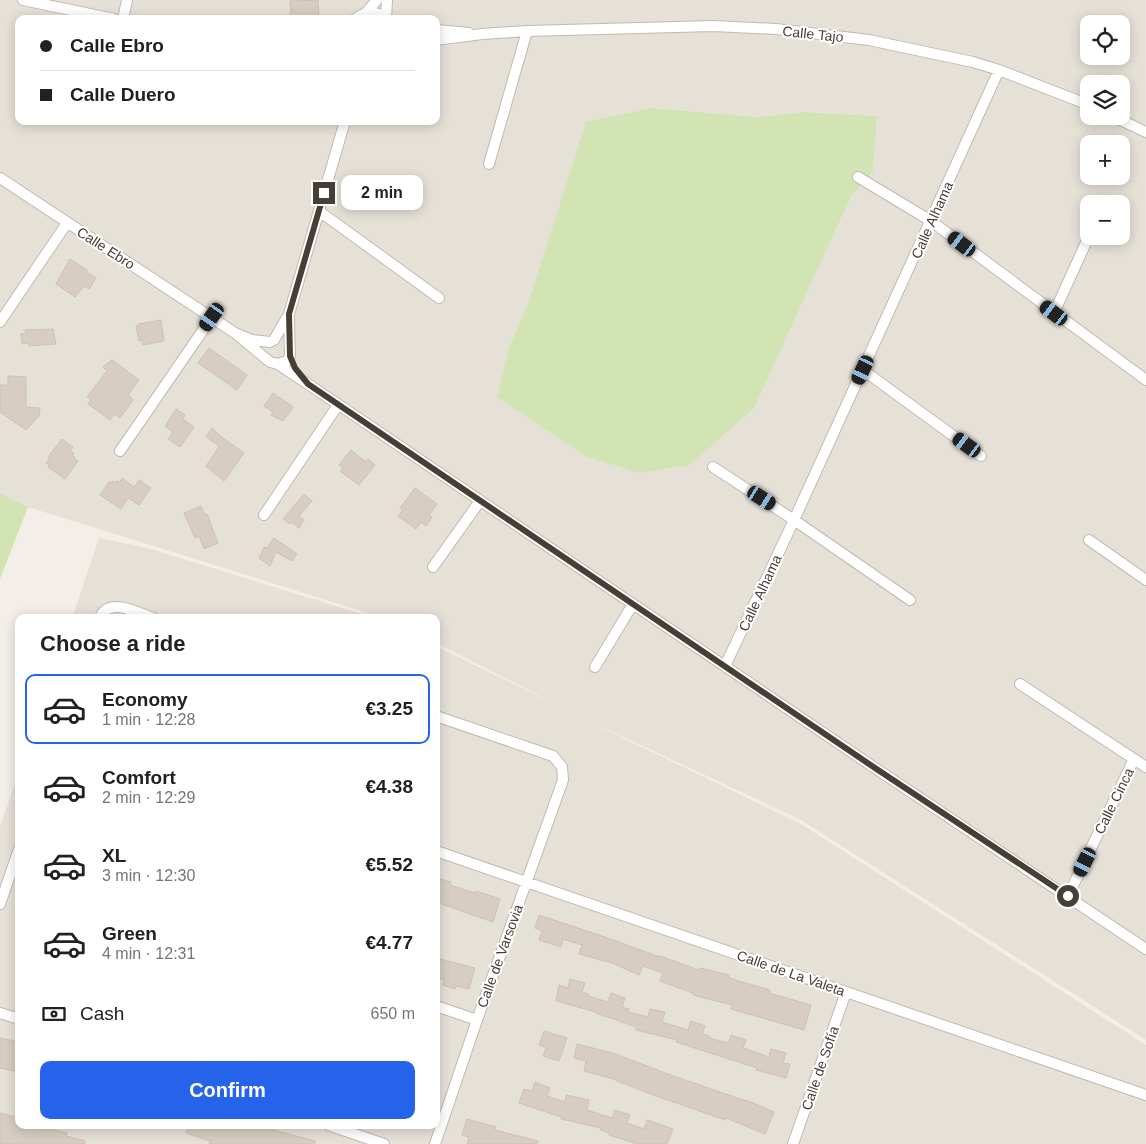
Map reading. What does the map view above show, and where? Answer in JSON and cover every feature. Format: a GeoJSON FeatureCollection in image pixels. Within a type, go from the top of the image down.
{"type":"FeatureCollection","features":[{"type":"Feature","properties":{"kind":"street"},"geometry":{"type":"LineString","coordinates":[[23,0],[95,15]]}},
{"type":"Feature","properties":{"kind":"street"},"geometry":{"type":"LineString","coordinates":[[124,15],[127,0]]}},
{"type":"Feature","properties":{"kind":"street"},"geometry":{"type":"LineString","coordinates":[[361,15],[377,0]]}},
{"type":"Feature","properties":{"kind":"street"},"geometry":{"type":"LineString","coordinates":[[386,0],[387,15]]}},
{"type":"Feature","properties":{"kind":"street"},"geometry":{"type":"LineString","coordinates":[[363,15],[372,12],[382,15]]}},
{"type":"Feature","properties":{"kind":"street","name":"Calle Tajo"},"geometry":{"type":"LineString","coordinates":[[440,39],[527,31],[713,26],[776,29],[869,40],[948,57],[999,70],[1080,102]]}},
{"type":"Feature","properties":{"kind":"street","name":"Calle Tajo"},"geometry":{"type":"LineString","coordinates":[[440,30],[482,34]]}},
{"type":"Feature","properties":{"kind":"street"},"geometry":{"type":"LineString","coordinates":[[489,164],[527,31]]}},
{"type":"Feature","properties":{"kind":"street","name":"Calle Alhama"},"geometry":{"type":"LineString","coordinates":[[725,666],[932,221],[999,70]]}},
{"type":"Feature","properties":{"kind":"street"},"geometry":{"type":"LineString","coordinates":[[1130,124],[1146,132]]}},
{"type":"Feature","properties":{"kind":"street"},"geometry":{"type":"LineString","coordinates":[[344,125],[289,314],[265,350],[268,359],[308,384],[891,779],[1146,949]]}},
{"type":"Feature","properties":{"kind":"street"},"geometry":{"type":"LineString","coordinates":[[858,177],[932,221],[1146,380]]}},
{"type":"Feature","properties":{"kind":"street","name":"Calle Ebro"},"geometry":{"type":"LineString","coordinates":[[0,178],[212,317],[268,359]]}},
{"type":"Feature","properties":{"kind":"street"},"geometry":{"type":"LineString","coordinates":[[319,211],[439,298]]}},
{"type":"Feature","properties":{"kind":"street"},"geometry":{"type":"LineString","coordinates":[[0,322],[67,223]]}},
{"type":"Feature","properties":{"kind":"street"},"geometry":{"type":"LineString","coordinates":[[1054,313],[1085,245]]}},
{"type":"Feature","properties":{"kind":"street"},"geometry":{"type":"LineString","coordinates":[[278,364],[283,363],[290,351],[289,314]]}},
{"type":"Feature","properties":{"kind":"street"},"geometry":{"type":"LineString","coordinates":[[120,451],[212,317]]}},
{"type":"Feature","properties":{"kind":"street","name":"Calle Ebro"},"geometry":{"type":"LineString","coordinates":[[235,334],[252,340],[272,341]]}},
{"type":"Feature","properties":{"kind":"street"},"geometry":{"type":"LineString","coordinates":[[272,341],[280,339],[286,341],[295,368],[308,384]]}},
{"type":"Feature","properties":{"kind":"street"},"geometry":{"type":"LineString","coordinates":[[863,370],[982,456]]}},
{"type":"Feature","properties":{"kind":"street"},"geometry":{"type":"LineString","coordinates":[[264,515],[338,405]]}},
{"type":"Feature","properties":{"kind":"street"},"geometry":{"type":"LineString","coordinates":[[713,467],[910,600]]}},
{"type":"Feature","properties":{"kind":"street"},"geometry":{"type":"LineString","coordinates":[[433,567],[480,501]]}},
{"type":"Feature","properties":{"kind":"street"},"geometry":{"type":"LineString","coordinates":[[1089,540],[1146,580]]}},
{"type":"Feature","properties":{"kind":"street"},"geometry":{"type":"LineString","coordinates":[[596,667],[633,604]]}},
{"type":"Feature","properties":{"kind":"street"},"geometry":{"type":"LineString","coordinates":[[101,614],[110,607],[121,606],[142,614]]}},
{"type":"Feature","properties":{"kind":"street","name":"Calle Cinca"},"geometry":{"type":"LineString","coordinates":[[1020,684],[1146,768]]}},
{"type":"Feature","properties":{"kind":"street","name":"Calle de Varsovia"},"geometry":{"type":"LineString","coordinates":[[435,1144],[477,1020],[563,780],[562,767],[554,756],[440,717]]}},
{"type":"Feature","properties":{"kind":"street","name":"Calle Cinca"},"geometry":{"type":"LineString","coordinates":[[1068,896],[1134,760]]}},
{"type":"Feature","properties":{"kind":"street","name":"Calle de La Valeta"},"geometry":{"type":"LineString","coordinates":[[440,851],[1146,1095]]}},
{"type":"Feature","properties":{"kind":"street"},"geometry":{"type":"LineString","coordinates":[[0,904],[15,866]]}},
{"type":"Feature","properties":{"kind":"street","name":"Calle de Sofía"},"geometry":{"type":"LineString","coordinates":[[793,1144],[846,992]]}},
{"type":"Feature","properties":{"kind":"street"},"geometry":{"type":"LineString","coordinates":[[440,1007],[477,1020]]}},
{"type":"Feature","properties":{"kind":"street"},"geometry":{"type":"LineString","coordinates":[[0,1013],[15,1019]]}},
{"type":"Feature","properties":{"kind":"street"},"geometry":{"type":"LineString","coordinates":[[340,1129],[384,1144]]}},
{"type":"Feature","properties":{"kind":"shaded area"},"geometry":{"type":"Polygon","coordinates":[[[0,0],[1146,0],[1146,1040],[801,820],[572,713],[801,824],[1146,1045],[1146,1144],[0,1144],[0,826],[15,783],[15,1129],[440,1129],[440,648],[565,709],[440,645],[440,614],[371,614],[28,507],[0,493],[0,0]],[[652,108],[529,301],[509,347],[851,196],[873,172],[877,116],[804,112],[756,117],[652,108]]]}},
{"type":"Feature","properties":{"kind":"shaded area"},"geometry":{"type":"Polygon","coordinates":[[[99,538],[148,548],[362,614],[73,614],[99,538]]]}},
{"type":"Feature","properties":{"kind":"green space"},"geometry":{"type":"Polygon","coordinates":[[[652,108],[756,117],[804,112],[877,116],[873,172],[851,196],[754,408],[690,465],[640,473],[585,456],[497,397],[509,347],[529,301],[586,122],[652,108]]]}},
{"type":"Feature","properties":{"kind":"green space"},"geometry":{"type":"Polygon","coordinates":[[[0,493],[28,507],[0,579],[0,493]]]}},
{"type":"Feature","properties":{"kind":"building"},"geometry":{"type":"Polygon","coordinates":[[[318,0],[319,15],[291,15],[290,1],[318,0]]]}},
{"type":"Feature","properties":{"kind":"building"},"geometry":{"type":"Polygon","coordinates":[[[70,259],[96,278],[89,289],[84,286],[75,297],[56,284],[70,259]]]}},
{"type":"Feature","properties":{"kind":"building"},"geometry":{"type":"Polygon","coordinates":[[[161,320],[164,341],[143,345],[142,340],[139,341],[136,326],[161,320]]]}},
{"type":"Feature","properties":{"kind":"building"},"geometry":{"type":"Polygon","coordinates":[[[53,329],[56,344],[29,346],[28,343],[22,344],[21,334],[26,333],[25,330],[53,329]]]}},
{"type":"Feature","properties":{"kind":"building"},"geometry":{"type":"Polygon","coordinates":[[[209,348],[247,375],[237,390],[198,363],[209,348]]]}},
{"type":"Feature","properties":{"kind":"building"},"geometry":{"type":"Polygon","coordinates":[[[112,360],[139,380],[128,395],[133,400],[120,418],[114,414],[110,420],[88,404],[91,400],[87,397],[107,371],[103,367],[112,360]]]}},
{"type":"Feature","properties":{"kind":"building"},"geometry":{"type":"Polygon","coordinates":[[[8,376],[26,377],[26,407],[40,408],[39,416],[26,430],[0,412],[0,385],[8,385],[8,376]]]}},
{"type":"Feature","properties":{"kind":"building"},"geometry":{"type":"Polygon","coordinates":[[[273,393],[293,407],[283,421],[271,415],[273,412],[264,406],[273,393]]]}},
{"type":"Feature","properties":{"kind":"building"},"geometry":{"type":"Polygon","coordinates":[[[176,409],[185,415],[183,419],[194,427],[180,447],[168,439],[173,432],[165,426],[176,409]]]}},
{"type":"Feature","properties":{"kind":"building"},"geometry":{"type":"Polygon","coordinates":[[[212,428],[244,453],[224,481],[206,466],[219,447],[206,436],[212,428]]]}},
{"type":"Feature","properties":{"kind":"building"},"geometry":{"type":"Polygon","coordinates":[[[62,439],[73,447],[70,451],[74,453],[72,455],[78,461],[65,479],[48,467],[49,465],[46,463],[50,458],[48,457],[62,439]]]}},
{"type":"Feature","properties":{"kind":"building"},"geometry":{"type":"Polygon","coordinates":[[[351,450],[366,462],[368,459],[375,465],[359,485],[340,471],[343,468],[339,465],[351,450]]]}},
{"type":"Feature","properties":{"kind":"building"},"geometry":{"type":"Polygon","coordinates":[[[122,478],[134,487],[139,480],[151,488],[139,505],[128,498],[121,509],[100,495],[109,482],[120,482],[122,478]]]}},
{"type":"Feature","properties":{"kind":"building"},"geometry":{"type":"Polygon","coordinates":[[[415,488],[437,504],[429,515],[432,517],[426,526],[421,522],[416,529],[398,516],[403,510],[400,508],[415,488]]]}},
{"type":"Feature","properties":{"kind":"building"},"geometry":{"type":"Polygon","coordinates":[[[304,494],[312,501],[299,516],[304,520],[299,528],[292,522],[290,524],[283,519],[304,494]]]}},
{"type":"Feature","properties":{"kind":"building"},"geometry":{"type":"Polygon","coordinates":[[[201,506],[205,515],[207,514],[218,543],[204,549],[199,536],[195,538],[184,513],[201,506]]]}},
{"type":"Feature","properties":{"kind":"building"},"geometry":{"type":"Polygon","coordinates":[[[274,538],[297,554],[292,561],[276,552],[270,566],[259,558],[264,547],[267,548],[274,538]]]}},
{"type":"Feature","properties":{"kind":"building"},"geometry":{"type":"Polygon","coordinates":[[[440,879],[451,882],[450,885],[500,899],[493,922],[440,903],[440,879]]]}},
{"type":"Feature","properties":{"kind":"building"},"geometry":{"type":"Polygon","coordinates":[[[539,915],[699,970],[700,968],[729,975],[729,978],[770,990],[769,993],[811,1005],[804,1030],[731,1009],[732,1005],[693,995],[693,993],[660,981],[663,973],[643,966],[639,975],[612,963],[579,954],[582,945],[563,939],[561,947],[539,940],[542,931],[535,928],[539,915]]]}},
{"type":"Feature","properties":{"kind":"building"},"geometry":{"type":"Polygon","coordinates":[[[440,959],[475,968],[469,989],[456,986],[455,989],[443,985],[444,980],[440,979],[440,959]]]}},
{"type":"Feature","properties":{"kind":"building"},"geometry":{"type":"Polygon","coordinates":[[[570,979],[585,983],[582,992],[588,994],[588,996],[608,1002],[611,993],[625,998],[622,1007],[629,1009],[628,1012],[648,1017],[650,1009],[665,1012],[662,1022],[688,1030],[691,1021],[705,1026],[702,1034],[709,1036],[709,1038],[728,1043],[731,1035],[746,1040],[743,1048],[769,1057],[771,1049],[786,1053],[783,1063],[790,1064],[786,1078],[756,1070],[757,1068],[676,1042],[677,1040],[636,1030],[636,1027],[596,1012],[556,1001],[559,985],[568,988],[570,979]]]}},
{"type":"Feature","properties":{"kind":"building"},"geometry":{"type":"Polygon","coordinates":[[[544,1031],[567,1038],[559,1061],[543,1056],[546,1048],[539,1045],[544,1031]]]}},
{"type":"Feature","properties":{"kind":"building"},"geometry":{"type":"Polygon","coordinates":[[[0,1038],[15,1041],[15,1071],[0,1068],[0,1038]]]}},
{"type":"Feature","properties":{"kind":"building"},"geometry":{"type":"Polygon","coordinates":[[[577,1044],[613,1053],[665,1073],[746,1100],[774,1112],[765,1134],[726,1118],[725,1120],[617,1080],[584,1071],[586,1061],[574,1058],[577,1044]]]}},
{"type":"Feature","properties":{"kind":"building"},"geometry":{"type":"Polygon","coordinates":[[[535,1082],[550,1088],[547,1096],[565,1102],[566,1095],[589,1100],[587,1110],[612,1118],[615,1110],[630,1115],[627,1123],[644,1129],[647,1120],[673,1129],[667,1144],[637,1144],[609,1135],[609,1133],[600,1130],[601,1128],[561,1119],[561,1117],[519,1103],[524,1089],[532,1091],[535,1082]]]}},
{"type":"Feature","properties":{"kind":"building"},"geometry":{"type":"Polygon","coordinates":[[[0,1113],[15,1117],[15,1129],[50,1129],[67,1133],[66,1136],[85,1141],[85,1144],[0,1144],[0,1113]]]}},
{"type":"Feature","properties":{"kind":"building"},"geometry":{"type":"Polygon","coordinates":[[[467,1119],[496,1127],[495,1130],[538,1141],[537,1144],[467,1144],[469,1137],[462,1135],[467,1119]]]}},
{"type":"Feature","properties":{"kind":"building"},"geometry":{"type":"Polygon","coordinates":[[[188,1129],[270,1129],[315,1141],[315,1144],[209,1144],[210,1141],[186,1133],[188,1129]]]}},
{"type":"Feature","properties":{"kind":"route"},"geometry":{"type":"LineString","coordinates":[[324,193],[289,314],[290,356],[295,368],[308,384],[875,768],[1068,896]]}}]}
